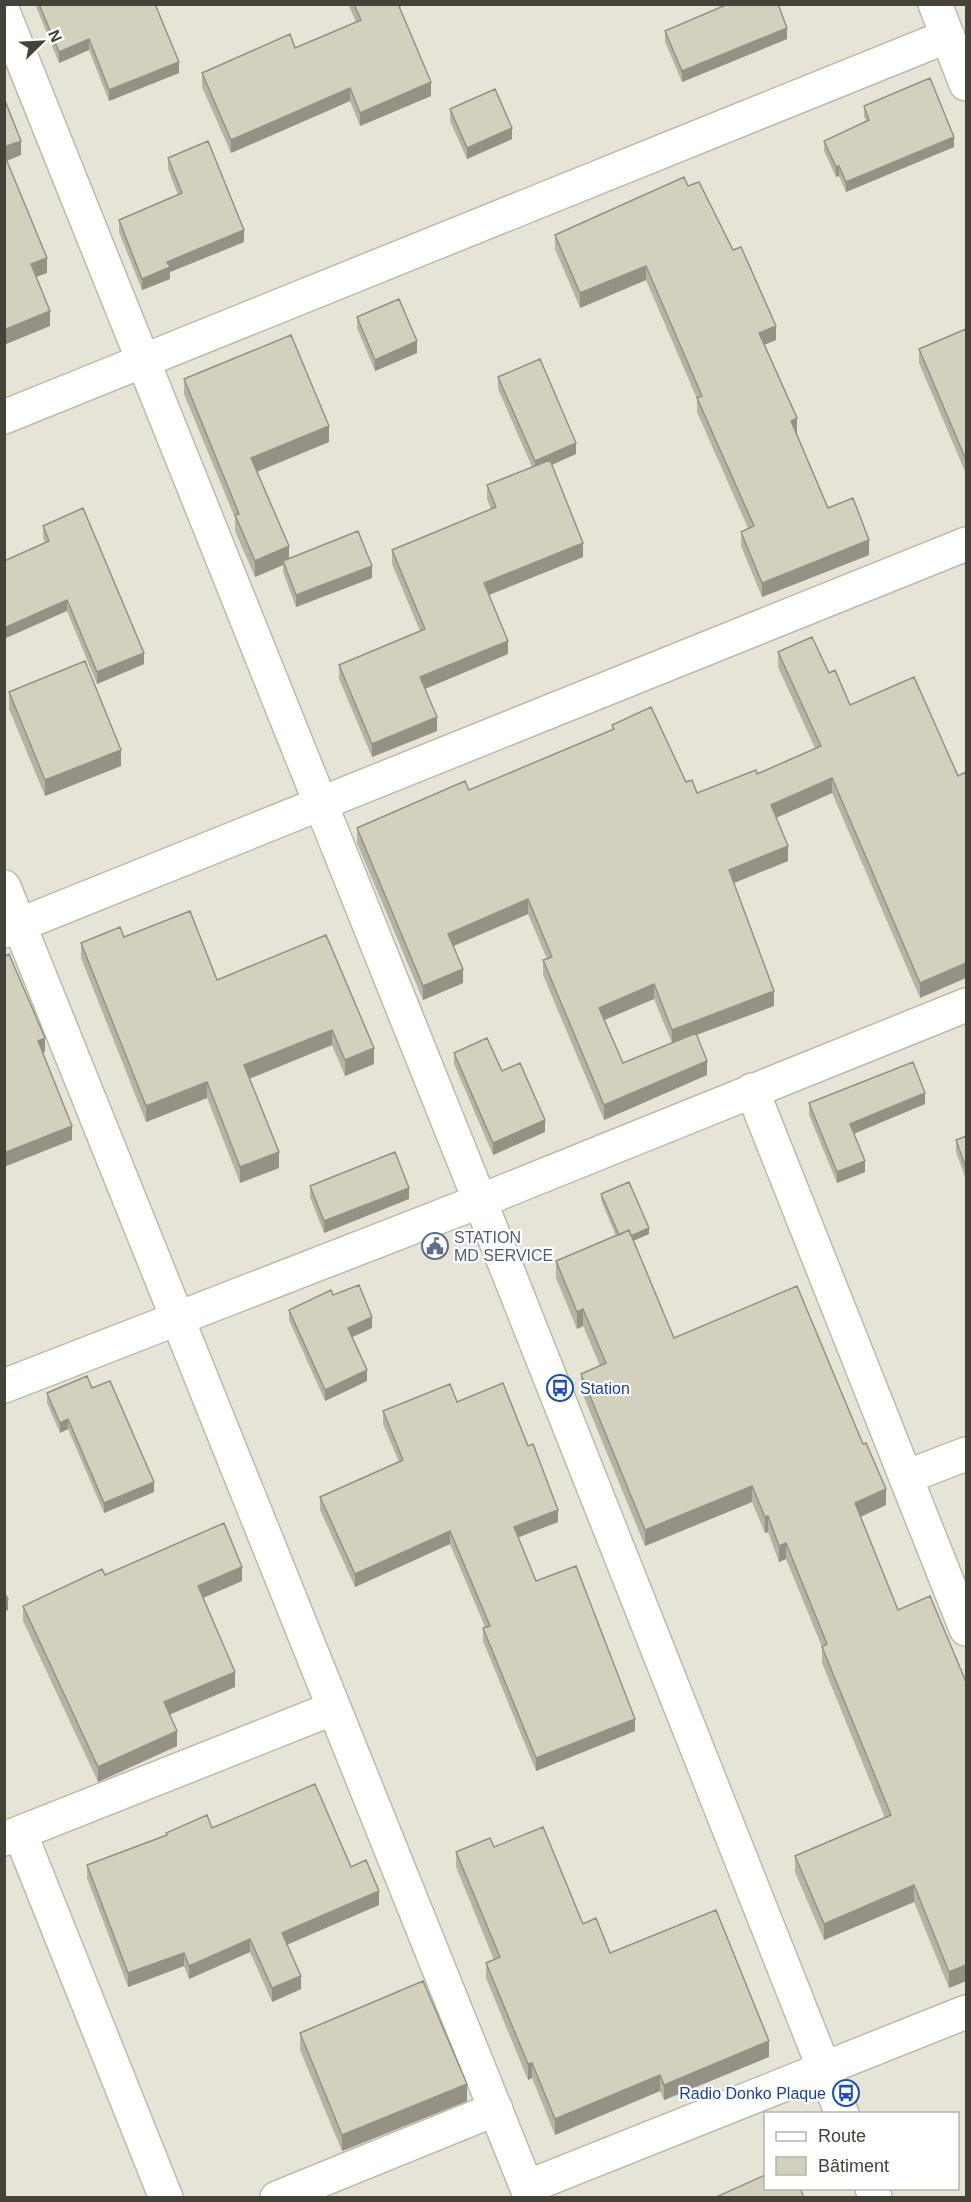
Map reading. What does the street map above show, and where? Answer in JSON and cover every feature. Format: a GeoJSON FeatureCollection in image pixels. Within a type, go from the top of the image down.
{"type":"FeatureCollection","features":[{"type":"Feature","properties":{"kind":"street"},"geometry":{"type":"LineString","coordinates":[[935,4],[966,84]]}},
{"type":"Feature","properties":{"kind":"street"},"geometry":{"type":"LineString","coordinates":[[4,14],[480,1201],[841,2112]]}},
{"type":"Feature","properties":{"kind":"street"},"geometry":{"type":"LineString","coordinates":[[4,417],[948,36]]}},
{"type":"Feature","properties":{"kind":"street"},"geometry":{"type":"LineString","coordinates":[[12,928],[966,544]]}},
{"type":"Feature","properties":{"kind":"street"},"geometry":{"type":"LineString","coordinates":[[4,887],[12,928],[178,1318],[529,2192],[824,2068],[966,2012]]}},
{"type":"Feature","properties":{"kind":"street"},"geometry":{"type":"LineString","coordinates":[[4,1386],[480,1201],[966,1005]]}},
{"type":"Feature","properties":{"kind":"street"},"geometry":{"type":"LineString","coordinates":[[752,1090],[966,1629]]}},
{"type":"Feature","properties":{"kind":"street"},"geometry":{"type":"LineString","coordinates":[[906,1478],[966,1454]]}},
{"type":"Feature","properties":{"kind":"street"},"geometry":{"type":"LineString","coordinates":[[166,2198],[12,1836],[334,1708]]}},
{"type":"Feature","properties":{"kind":"street"},"geometry":{"type":"LineString","coordinates":[[277,2198],[496,2109]]}},
{"type":"Feature","properties":{"kind":"shaded area"},"geometry":{"type":"Polygon","coordinates":[[[5,5],[966,5],[966,2197],[5,2198],[5,5]]]}},
{"type":"Feature","properties":{"kind":"building"},"geometry":{"type":"Polygon","coordinates":[[[39,4],[155,4],[179,62],[109,90],[89,39],[59,52],[39,4]]]}},
{"type":"Feature","properties":{"kind":"building"},"geometry":{"type":"Polygon","coordinates":[[[354,4],[398,4],[431,82],[360,113],[350,88],[231,140],[202,73],[290,34],[295,48],[361,20],[354,4]]]}},
{"type":"Feature","properties":{"kind":"building"},"geometry":{"type":"Polygon","coordinates":[[[728,4],[778,4],[787,28],[682,71],[665,31],[728,4]]]}},
{"type":"Feature","properties":{"kind":"building"},"geometry":{"type":"Polygon","coordinates":[[[930,78],[954,137],[846,182],[824,141],[869,120],[864,106],[930,78]]]}},
{"type":"Feature","properties":{"kind":"building"},"geometry":{"type":"Polygon","coordinates":[[[495,89],[512,128],[467,148],[450,109],[495,89]]]}},
{"type":"Feature","properties":{"kind":"building"},"geometry":{"type":"Polygon","coordinates":[[[4,98],[21,141],[4,147],[4,98]]]}},
{"type":"Feature","properties":{"kind":"building"},"geometry":{"type":"Polygon","coordinates":[[[208,141],[244,230],[167,262],[170,267],[142,279],[119,220],[182,193],[168,158],[208,141]]]}},
{"type":"Feature","properties":{"kind":"building"},"geometry":{"type":"Polygon","coordinates":[[[4,154],[47,258],[31,264],[50,311],[4,330],[4,154]]]}},
{"type":"Feature","properties":{"kind":"building"},"geometry":{"type":"Polygon","coordinates":[[[684,177],[688,186],[699,182],[733,250],[741,247],[776,326],[759,333],[797,418],[791,421],[828,508],[853,498],[869,540],[762,583],[741,532],[754,526],[697,398],[702,396],[646,266],[580,293],[555,235],[684,177]]]}},
{"type":"Feature","properties":{"kind":"building"},"geometry":{"type":"Polygon","coordinates":[[[399,299],[417,341],[375,360],[357,317],[399,299]]]}},
{"type":"Feature","properties":{"kind":"building"},"geometry":{"type":"Polygon","coordinates":[[[966,329],[966,460],[919,349],[966,329]]]}},
{"type":"Feature","properties":{"kind":"building"},"geometry":{"type":"Polygon","coordinates":[[[291,335],[329,426],[251,458],[289,546],[255,561],[235,515],[239,514],[184,379],[291,335]]]}},
{"type":"Feature","properties":{"kind":"building"},"geometry":{"type":"Polygon","coordinates":[[[540,359],[576,443],[535,461],[498,377],[540,359]]]}},
{"type":"Feature","properties":{"kind":"building"},"geometry":{"type":"Polygon","coordinates":[[[550,460],[583,543],[484,583],[508,641],[420,677],[437,717],[372,744],[339,665],[425,629],[392,550],[496,507],[487,485],[550,460]]]}},
{"type":"Feature","properties":{"kind":"building"},"geometry":{"type":"Polygon","coordinates":[[[83,508],[144,653],[97,672],[67,600],[4,628],[4,561],[49,541],[43,526],[83,508]]]}},
{"type":"Feature","properties":{"kind":"building"},"geometry":{"type":"Polygon","coordinates":[[[358,531],[372,566],[296,595],[283,561],[358,531]]]}},
{"type":"Feature","properties":{"kind":"building"},"geometry":{"type":"Polygon","coordinates":[[[812,637],[829,673],[835,670],[850,705],[914,677],[958,776],[966,772],[966,963],[920,983],[832,778],[771,805],[788,846],[729,870],[774,991],[672,1030],[654,984],[599,1008],[623,1063],[696,1033],[707,1061],[604,1105],[543,960],[552,957],[528,899],[448,934],[463,969],[423,986],[357,828],[465,781],[469,790],[614,729],[612,725],[651,707],[686,782],[692,780],[697,793],[756,770],[757,774],[821,746],[778,652],[812,637]]]}},
{"type":"Feature","properties":{"kind":"building"},"geometry":{"type":"Polygon","coordinates":[[[85,661],[121,750],[45,780],[9,692],[85,661]]]}},
{"type":"Feature","properties":{"kind":"building"},"geometry":{"type":"Polygon","coordinates":[[[190,911],[217,980],[326,935],[374,1048],[345,1060],[332,1030],[244,1065],[279,1152],[240,1167],[207,1082],[146,1106],[81,943],[120,927],[124,937],[190,911]]]}},
{"type":"Feature","properties":{"kind":"building"},"geometry":{"type":"Polygon","coordinates":[[[9,954],[45,1038],[38,1041],[72,1126],[4,1153],[4,957],[9,954]]]}},
{"type":"Feature","properties":{"kind":"building"},"geometry":{"type":"Polygon","coordinates":[[[487,1038],[502,1071],[520,1063],[545,1120],[493,1143],[454,1053],[487,1038]]]}},
{"type":"Feature","properties":{"kind":"building"},"geometry":{"type":"Polygon","coordinates":[[[913,1062],[925,1093],[850,1124],[865,1161],[837,1172],[809,1103],[913,1062]]]}},
{"type":"Feature","properties":{"kind":"building"},"geometry":{"type":"Polygon","coordinates":[[[966,1136],[966,1168],[956,1140],[966,1136]]]}},
{"type":"Feature","properties":{"kind":"building"},"geometry":{"type":"Polygon","coordinates":[[[395,1152],[409,1188],[324,1221],[310,1186],[395,1152]]]}},
{"type":"Feature","properties":{"kind":"building"},"geometry":{"type":"Polygon","coordinates":[[[629,1182],[649,1228],[631,1236],[629,1230],[619,1235],[601,1194],[629,1182]]]}},
{"type":"Feature","properties":{"kind":"building"},"geometry":{"type":"Polygon","coordinates":[[[629,1230],[674,1338],[797,1286],[863,1444],[866,1443],[886,1489],[855,1503],[898,1610],[930,1596],[966,1682],[966,1965],[949,1972],[914,1885],[824,1924],[795,1856],[891,1815],[822,1647],[827,1644],[786,1543],[779,1546],[768,1516],[765,1517],[752,1486],[645,1530],[581,1374],[606,1363],[583,1309],[577,1312],[556,1261],[629,1230]]]}},
{"type":"Feature","properties":{"kind":"building"},"geometry":{"type":"Polygon","coordinates":[[[359,1285],[372,1317],[348,1328],[367,1370],[325,1390],[289,1310],[331,1290],[333,1295],[359,1285]]]}},
{"type":"Feature","properties":{"kind":"building"},"geometry":{"type":"Polygon","coordinates":[[[87,1376],[92,1388],[110,1381],[154,1482],[104,1503],[68,1419],[60,1423],[47,1393],[87,1376]]]}},
{"type":"Feature","properties":{"kind":"building"},"geometry":{"type":"Polygon","coordinates":[[[503,1383],[528,1446],[533,1444],[558,1510],[514,1527],[536,1581],[576,1566],[635,1719],[536,1758],[483,1628],[490,1626],[450,1531],[355,1574],[320,1497],[403,1460],[383,1411],[450,1384],[457,1402],[503,1383]]]}},
{"type":"Feature","properties":{"kind":"building"},"geometry":{"type":"Polygon","coordinates":[[[224,1523],[242,1567],[198,1586],[235,1672],[164,1702],[177,1731],[98,1767],[23,1606],[102,1569],[105,1575],[224,1523]]]}},
{"type":"Feature","properties":{"kind":"building"},"geometry":{"type":"Polygon","coordinates":[[[315,1784],[351,1867],[366,1860],[379,1891],[282,1933],[301,1976],[272,1988],[250,1939],[189,1966],[184,1953],[128,1973],[87,1865],[167,1835],[166,1833],[207,1815],[212,1828],[315,1784]]]}},
{"type":"Feature","properties":{"kind":"building"},"geometry":{"type":"Polygon","coordinates":[[[543,1827],[583,1924],[596,1918],[610,1953],[716,1910],[769,2041],[664,2085],[660,2075],[555,2119],[532,2063],[528,2064],[486,1963],[500,1957],[456,1852],[490,1838],[494,1847],[543,1827]]]}},
{"type":"Feature","properties":{"kind":"building"},"geometry":{"type":"Polygon","coordinates":[[[423,1981],[467,2084],[342,2135],[300,2033],[423,1981]]]}},
{"type":"Feature","properties":{"kind":"building"},"geometry":{"type":"Polygon","coordinates":[[[764,2175],[764,2190],[801,2190],[804,2198],[714,2198],[764,2175]]]}},
{"type":"Feature","properties":{"kind":"place","name":"STATION MD SERVICE"},"geometry":{"type":"Point","coordinates":[435,1246]}},
{"type":"Feature","properties":{"kind":"place","name":"Station"},"geometry":{"type":"Point","coordinates":[560,1388]}},
{"type":"Feature","properties":{"kind":"place","name":"Radio Donko Plaque"},"geometry":{"type":"Point","coordinates":[846,2093]}}]}
